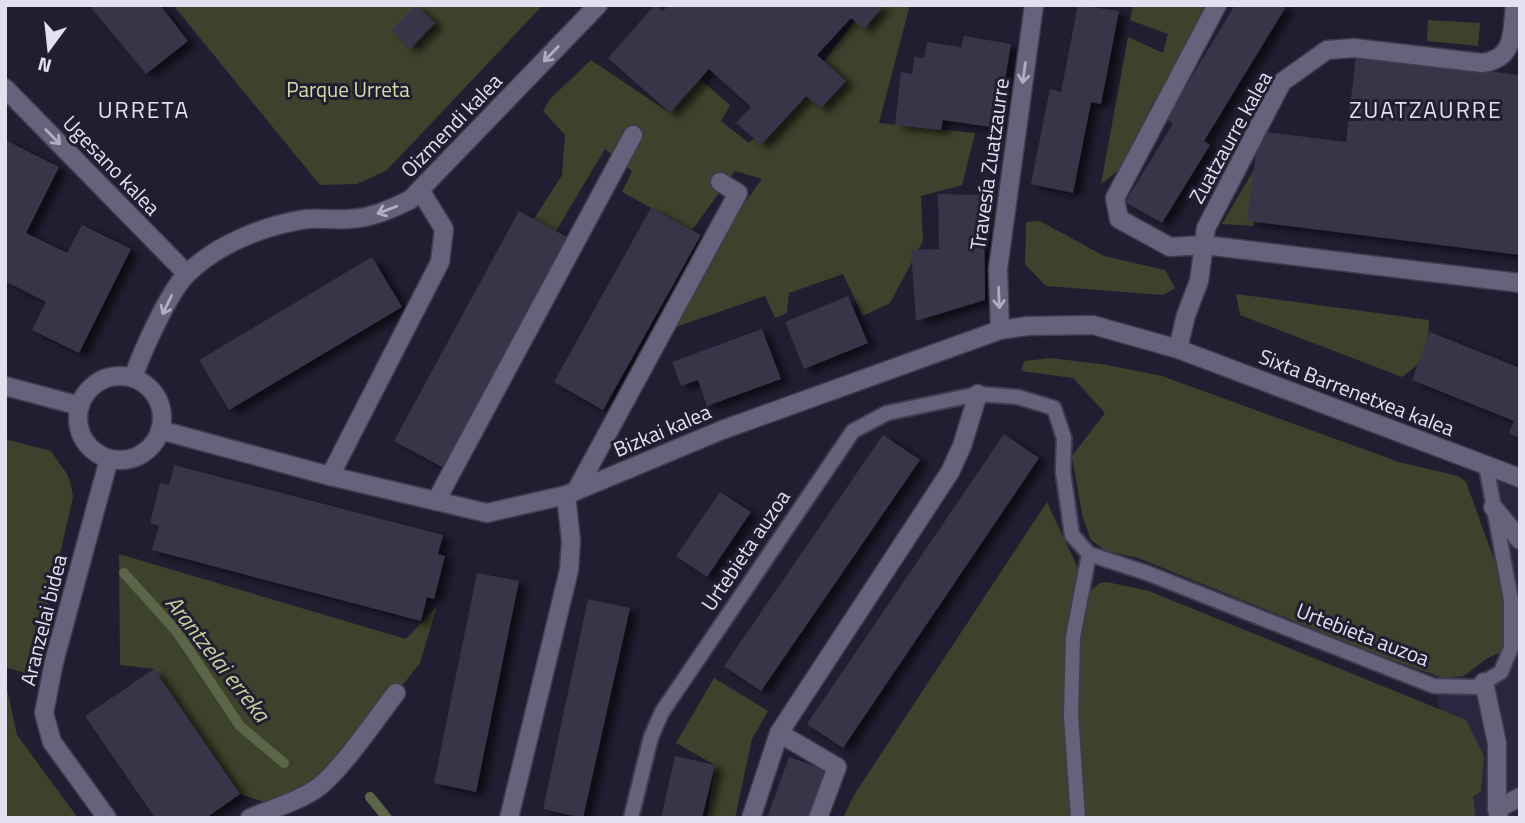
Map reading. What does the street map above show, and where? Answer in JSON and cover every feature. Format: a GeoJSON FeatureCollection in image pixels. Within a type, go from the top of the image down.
{"type":"FeatureCollection","features":[{"type":"Feature","properties":{"kind":"street","name":"Oizmendi kalea"},"geometry":{"type":"LineString","coordinates":[[132,378],[173,293],[187,274],[221,248],[257,232],[307,219],[352,219],[382,213],[410,200],[598,5]]}},
{"type":"Feature","properties":{"kind":"street","name":"Travesía Zuatzaurre"},"geometry":{"type":"LineString","coordinates":[[1000,330],[998,270],[1034,5]]}},
{"type":"Feature","properties":{"kind":"street"},"geometry":{"type":"LineString","coordinates":[[1217,5],[1115,198],[1119,219],[1170,247],[1204,245],[1520,283]]}},
{"type":"Feature","properties":{"kind":"street","name":"Zuatzaurre kalea"},"geometry":{"type":"LineString","coordinates":[[1178,349],[1199,281],[1206,228],[1282,82],[1327,50],[1354,48],[1482,63],[1496,61],[1508,50],[1515,5]]}},
{"type":"Feature","properties":{"kind":"street","name":"Ugesano kalea"},"geometry":{"type":"LineString","coordinates":[[5,88],[187,274]]}},
{"type":"Feature","properties":{"kind":"street"},"geometry":{"type":"LineString","coordinates":[[436,501],[633,135]]}},
{"type":"Feature","properties":{"kind":"street"},"geometry":{"type":"LineString","coordinates":[[509,818],[569,570],[571,493],[738,193],[720,183]]}},
{"type":"Feature","properties":{"kind":"street"},"geometry":{"type":"LineString","coordinates":[[330,475],[440,262],[444,229],[420,190]]}},
{"type":"Feature","properties":{"kind":"street"},"geometry":{"type":"LineString","coordinates":[[1093,325],[1162,338],[1183,328],[1198,350],[1301,387],[1315,400]]}},
{"type":"Feature","properties":{"kind":"street","name":"Bizkai kalea"},"geometry":{"type":"LineString","coordinates":[[160,430],[487,513],[571,493],[722,430],[1000,330],[1027,326],[1093,325],[1178,349]]}},
{"type":"Feature","properties":{"kind":"street","name":"Sixta Barrenetxea kalea"},"geometry":{"type":"LineString","coordinates":[[1178,349],[1520,478]]}},
{"type":"Feature","properties":{"kind":"street"},"geometry":{"type":"LineString","coordinates":[[106,378],[132,378],[144,384],[160,404],[160,430],[155,442],[135,458],[109,459],[87,444],[80,432],[80,406],[95,384],[106,378]]}},
{"type":"Feature","properties":{"kind":"street"},"geometry":{"type":"LineString","coordinates":[[5,386],[80,406]]}},
{"type":"Feature","properties":{"kind":"street"},"geometry":{"type":"LineString","coordinates":[[751,818],[779,733],[950,472],[962,446],[978,394]]}},
{"type":"Feature","properties":{"kind":"street","name":"Aranzelai bidea"},"geometry":{"type":"LineString","coordinates":[[107,818],[52,741],[44,713],[54,662],[109,459]]}},
{"type":"Feature","properties":{"kind":"street"},"geometry":{"type":"LineString","coordinates":[[1493,507],[1520,540]]}},
{"type":"Feature","properties":{"kind":"street"},"geometry":{"type":"LineString","coordinates":[[1484,682],[1497,743],[1498,813]]}},
{"type":"Feature","properties":{"kind":"street"},"geometry":{"type":"LineString","coordinates":[[250,818],[302,797],[320,785],[396,693]]}},
{"type":"Feature","properties":{"kind":"street"},"geometry":{"type":"LineString","coordinates":[[779,733],[837,767],[818,818]]}},
{"type":"Feature","properties":{"kind":"street"},"geometry":{"type":"LineString","coordinates":[[1498,813],[1520,797]]}},
{"type":"Feature","properties":{"kind":"lane","name":"Urtebieta auzoa"},"geometry":{"type":"LineString","coordinates":[[631,818],[651,737],[662,712],[853,431],[887,413],[978,394],[1018,397],[1054,408],[1064,438],[1063,472],[1072,535],[1089,554],[1147,573],[1434,686],[1476,687],[1484,682]]}},
{"type":"Feature","properties":{"kind":"lane"},"geometry":{"type":"LineString","coordinates":[[1484,682],[1501,672],[1511,648],[1511,600],[1486,465]]}},
{"type":"Feature","properties":{"kind":"lane"},"geometry":{"type":"LineString","coordinates":[[1078,818],[1071,715],[1073,637],[1089,554]]}},
{"type":"Feature","properties":{"kind":"shaded area"},"geometry":{"type":"Polygon","coordinates":[[[1486,465],[1520,479],[1520,818],[1454,818],[1454,770],[1434,686],[1484,682],[1511,648],[1486,465]]]}},
{"type":"Feature","properties":{"kind":"green space","name":"Parque Urreta"},"geometry":{"type":"Polygon","coordinates":[[[173,5],[543,5],[387,170],[357,184],[320,185],[173,5]]]}},
{"type":"Feature","properties":{"kind":"green space"},"geometry":{"type":"Polygon","coordinates":[[[855,5],[910,5],[879,123],[975,133],[962,185],[921,196],[923,241],[890,303],[863,316],[843,274],[789,293],[787,313],[775,318],[765,296],[673,328],[743,205],[762,179],[735,171],[692,230],[622,192],[632,171],[605,149],[556,231],[534,219],[562,175],[565,135],[543,111],[550,99],[591,60],[670,113],[700,79],[730,105],[721,121],[749,143],[792,103],[855,21],[855,5]]]}},
{"type":"Feature","properties":{"kind":"green space"},"geometry":{"type":"Polygon","coordinates":[[[1133,5],[1208,5],[1127,164],[1101,184],[1128,37],[1163,53],[1168,34],[1130,20],[1133,5]]]}},
{"type":"Feature","properties":{"kind":"green space"},"geometry":{"type":"Polygon","coordinates":[[[1428,20],[1480,23],[1478,46],[1427,41],[1428,20]]]}},
{"type":"Feature","properties":{"kind":"green space"},"geometry":{"type":"Polygon","coordinates":[[[1262,156],[1265,156],[1254,226],[1222,224],[1262,156]]]}},
{"type":"Feature","properties":{"kind":"green space"},"geometry":{"type":"Polygon","coordinates":[[[1040,221],[1104,256],[1165,270],[1175,288],[1163,295],[1046,286],[1025,264],[1026,222],[1040,221]]]}},
{"type":"Feature","properties":{"kind":"green space"},"geometry":{"type":"Polygon","coordinates":[[[1236,294],[1429,320],[1427,357],[1402,377],[1240,315],[1236,294]]]}},
{"type":"Feature","properties":{"kind":"green space"},"geometry":{"type":"Polygon","coordinates":[[[1051,358],[1162,376],[1399,462],[1458,476],[1466,482],[1503,584],[1508,623],[1503,651],[1486,659],[1464,676],[1443,678],[1381,656],[1138,558],[1106,551],[1091,540],[1082,514],[1072,456],[1105,413],[1073,378],[1021,371],[1024,361],[1051,358]]]}},
{"type":"Feature","properties":{"kind":"green space"},"geometry":{"type":"Polygon","coordinates":[[[5,439],[51,451],[72,488],[73,497],[32,675],[5,667],[5,439]]]}},
{"type":"Feature","properties":{"kind":"green space"},"geometry":{"type":"Polygon","coordinates":[[[1047,502],[1089,592],[1100,583],[1107,582],[1149,591],[1466,720],[1484,756],[1481,791],[1473,797],[1476,818],[843,818],[854,795],[1047,502]]]}},
{"type":"Feature","properties":{"kind":"green space"},"geometry":{"type":"Polygon","coordinates":[[[119,554],[406,639],[437,606],[420,663],[335,771],[279,807],[240,794],[154,669],[120,665],[119,554]]]}},
{"type":"Feature","properties":{"kind":"green space"},"geometry":{"type":"Polygon","coordinates":[[[714,678],[768,711],[752,739],[735,818],[707,818],[715,765],[676,743],[714,678]]]}},
{"type":"Feature","properties":{"kind":"green space"},"geometry":{"type":"Polygon","coordinates":[[[5,689],[17,735],[78,818],[5,818],[5,689]]]}},
{"type":"Feature","properties":{"kind":"building"},"geometry":{"type":"Polygon","coordinates":[[[89,5],[160,5],[188,41],[146,74],[89,5]]]}},
{"type":"Feature","properties":{"kind":"building"},"geometry":{"type":"Polygon","coordinates":[[[416,5],[435,23],[410,49],[391,30],[416,5]]]}},
{"type":"Feature","properties":{"kind":"building"},"geometry":{"type":"Polygon","coordinates":[[[655,5],[663,11],[668,5],[884,5],[864,29],[851,18],[817,55],[846,81],[821,108],[806,96],[761,145],[736,123],[751,107],[709,69],[670,113],[608,58],[655,5]]]}},
{"type":"Feature","properties":{"kind":"building"},"geometry":{"type":"Polygon","coordinates":[[[1078,5],[1119,11],[1101,104],[1091,102],[1073,193],[1031,184],[1050,89],[1061,92],[1078,5]]]}},
{"type":"Feature","properties":{"kind":"building"},"geometry":{"type":"Polygon","coordinates":[[[1235,5],[1287,5],[1204,141],[1210,145],[1162,223],[1125,202],[1173,124],[1166,119],[1235,5]]]}},
{"type":"Feature","properties":{"kind":"building"},"geometry":{"type":"Polygon","coordinates":[[[964,36],[1011,44],[997,128],[943,120],[941,130],[895,125],[901,72],[912,74],[914,57],[924,58],[927,42],[961,47],[964,36]]]}},
{"type":"Feature","properties":{"kind":"building"},"geometry":{"type":"Polygon","coordinates":[[[1356,55],[1520,75],[1520,255],[1247,221],[1259,131],[1346,142],[1356,55]]]}},
{"type":"Feature","properties":{"kind":"building"},"geometry":{"type":"Polygon","coordinates":[[[5,140],[59,167],[26,233],[67,253],[82,225],[131,249],[79,353],[32,330],[46,302],[5,281],[5,140]]]}},
{"type":"Feature","properties":{"kind":"building"},"geometry":{"type":"Polygon","coordinates":[[[938,194],[984,195],[985,300],[916,321],[911,250],[939,249],[938,194]]]}},
{"type":"Feature","properties":{"kind":"building"},"geometry":{"type":"Polygon","coordinates":[[[651,208],[701,235],[603,410],[554,382],[651,208]]]}},
{"type":"Feature","properties":{"kind":"building"},"geometry":{"type":"Polygon","coordinates":[[[519,211],[569,238],[444,468],[394,441],[519,211]]]}},
{"type":"Feature","properties":{"kind":"building"},"geometry":{"type":"Polygon","coordinates":[[[372,257],[402,307],[229,410],[199,360],[372,257]]]}},
{"type":"Feature","properties":{"kind":"building"},"geometry":{"type":"Polygon","coordinates":[[[848,296],[868,343],[804,369],[785,322],[848,296]]]}},
{"type":"Feature","properties":{"kind":"building"},"geometry":{"type":"Polygon","coordinates":[[[762,329],[781,379],[707,406],[698,380],[681,386],[672,362],[762,329]]]}},
{"type":"Feature","properties":{"kind":"building"},"geometry":{"type":"Polygon","coordinates":[[[1430,332],[1520,368],[1520,438],[1509,433],[1514,421],[1412,380],[1430,332]]]}},
{"type":"Feature","properties":{"kind":"building"},"geometry":{"type":"Polygon","coordinates":[[[1004,434],[1039,458],[843,748],[807,724],[1004,434]]]}},
{"type":"Feature","properties":{"kind":"building"},"geometry":{"type":"Polygon","coordinates":[[[883,435],[920,460],[761,691],[724,666],[883,435]]]}},
{"type":"Feature","properties":{"kind":"building"},"geometry":{"type":"Polygon","coordinates":[[[174,465],[443,535],[438,554],[445,556],[434,599],[427,597],[421,621],[152,550],[159,526],[150,523],[160,483],[169,485],[174,465]]]}},
{"type":"Feature","properties":{"kind":"building"},"geometry":{"type":"Polygon","coordinates":[[[720,492],[751,512],[707,577],[676,556],[720,492]]]}},
{"type":"Feature","properties":{"kind":"building"},"geometry":{"type":"Polygon","coordinates":[[[477,573],[519,581],[476,792],[434,783],[477,573]]]}},
{"type":"Feature","properties":{"kind":"building"},"geometry":{"type":"Polygon","coordinates":[[[588,599],[630,608],[583,818],[543,809],[588,599]]]}},
{"type":"Feature","properties":{"kind":"building"},"geometry":{"type":"Polygon","coordinates":[[[154,669],[240,794],[206,818],[155,818],[85,716],[154,669]]]}},
{"type":"Feature","properties":{"kind":"building"},"geometry":{"type":"Polygon","coordinates":[[[675,756],[715,765],[702,818],[661,818],[675,756]]]}},
{"type":"Feature","properties":{"kind":"building"},"geometry":{"type":"Polygon","coordinates":[[[789,757],[829,771],[812,818],[767,818],[789,757]]]}},
{"type":"Feature","properties":{"kind":"waterway","name":"Arantzelai erreka"},"geometry":{"type":"LineString","coordinates":[[124,573],[177,632],[240,726],[284,763]]}},
{"type":"Feature","properties":{"kind":"waterway","name":"Arantzelai erreka"},"geometry":{"type":"LineString","coordinates":[[370,797],[387,818]]}},
{"type":"Feature","properties":{"kind":"district","name":"URRETA"},"geometry":{"type":"Point","coordinates":[144,109]}},
{"type":"Feature","properties":{"kind":"district","name":"ZUATZAURRE"},"geometry":{"type":"Point","coordinates":[1426,109]}}]}
